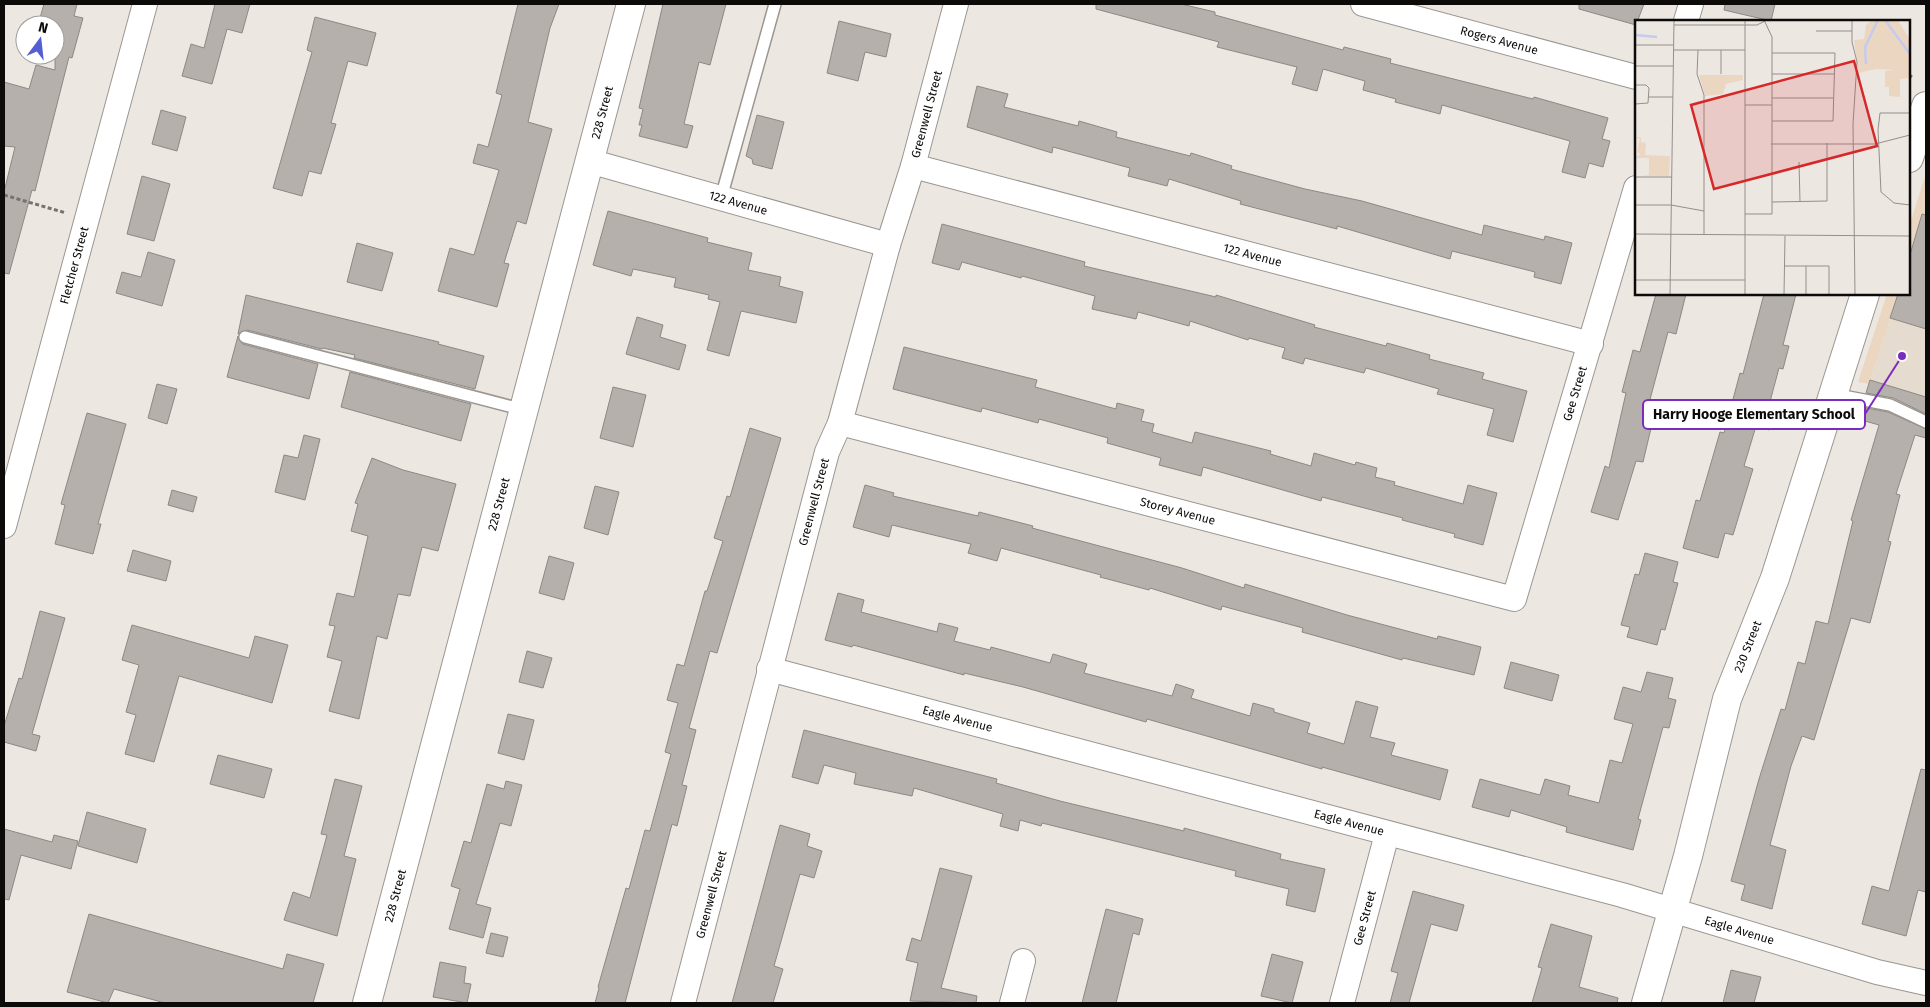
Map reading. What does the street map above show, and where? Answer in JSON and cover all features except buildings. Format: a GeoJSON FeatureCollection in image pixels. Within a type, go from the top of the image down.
{"type":"FeatureCollection","features":[{"type":"Feature","properties":{"kind":"street","name":"Fletcher Street"},"geometry":{"type":"LineString","coordinates":[[4,526],[145,4]]}},
{"type":"Feature","properties":{"kind":"street","name":"228 Street"},"geometry":{"type":"LineString","coordinates":[[367,1003],[631,4]]}},
{"type":"Feature","properties":{"kind":"street","name":"Greenwell Street"},"geometry":{"type":"LineString","coordinates":[[682,1003],[827,452],[840,422],[888,245],[913,166],[956,4]]}},
{"type":"Feature","properties":{"kind":"street","name":"Rogers Avenue"},"geometry":{"type":"LineString","coordinates":[[1363,4],[1635,77]]}},
{"type":"Feature","properties":{"kind":"street"},"geometry":{"type":"LineString","coordinates":[[1686,20],[1691,4]]}},
{"type":"Feature","properties":{"kind":"street"},"geometry":{"type":"LineString","coordinates":[[1910,155],[1926,106]]}},
{"type":"Feature","properties":{"kind":"street","name":"122 Avenue"},"geometry":{"type":"LineString","coordinates":[[590,161],[888,245]]}},
{"type":"Feature","properties":{"kind":"street","name":"122 Avenue"},"geometry":{"type":"LineString","coordinates":[[913,166],[1591,344]]}},
{"type":"Feature","properties":{"kind":"street","name":"Gee Street"},"geometry":{"type":"LineString","coordinates":[[1514,599],[1635,191]]}},
{"type":"Feature","properties":{"kind":"street","name":"230 Street"},"geometry":{"type":"LineString","coordinates":[[1646,1003],[1688,856],[1727,699],[1775,578],[1865,295]]}},
{"type":"Feature","properties":{"kind":"street","name":"Storey Avenue"},"geometry":{"type":"LineString","coordinates":[[840,422],[1514,599]]}},
{"type":"Feature","properties":{"kind":"street","name":"Eagle Avenue"},"geometry":{"type":"LineString","coordinates":[[769,669],[1672,910],[1876,972],[1926,984]]}},
{"type":"Feature","properties":{"kind":"street","name":"Gee Street"},"geometry":{"type":"LineString","coordinates":[[1342,1003],[1387,834]]}},
{"type":"Feature","properties":{"kind":"street"},"geometry":{"type":"LineString","coordinates":[[1012,1003],[1023,961]]}},
{"type":"Feature","properties":{"kind":"lane"},"geometry":{"type":"LineString","coordinates":[[721,198],[775,4]]}},
{"type":"Feature","properties":{"kind":"lane"},"geometry":{"type":"LineString","coordinates":[[245,337],[524,410]]}},
{"type":"Feature","properties":{"kind":"lane"},"geometry":{"type":"LineString","coordinates":[[1833,394],[1890,405],[1926,422]]}},
{"type":"Feature","properties":{"kind":"path"},"geometry":{"type":"LineString","coordinates":[[4,195],[87,219]]}},
{"type":"Feature","properties":{"kind":"shaded area"},"geometry":{"type":"Polygon","coordinates":[[[1926,173],[1926,206],[1910,258],[1910,224],[1926,173]]]}},
{"type":"Feature","properties":{"kind":"shaded area"},"geometry":{"type":"Polygon","coordinates":[[[1926,202],[1926,438],[1858,419],[1898,295],[1910,295],[1910,255],[1926,202]]]}},
{"type":"Feature","properties":{"kind":"shaded area"},"geometry":{"type":"Polygon","coordinates":[[[1887,295],[1898,295],[1869,384],[1858,382],[1887,295]]]}},
{"type":"Feature","properties":{"kind":"place","name":"Harry Hooge Elementary School"},"geometry":{"type":"Point","coordinates":[1902,356]}}]}
